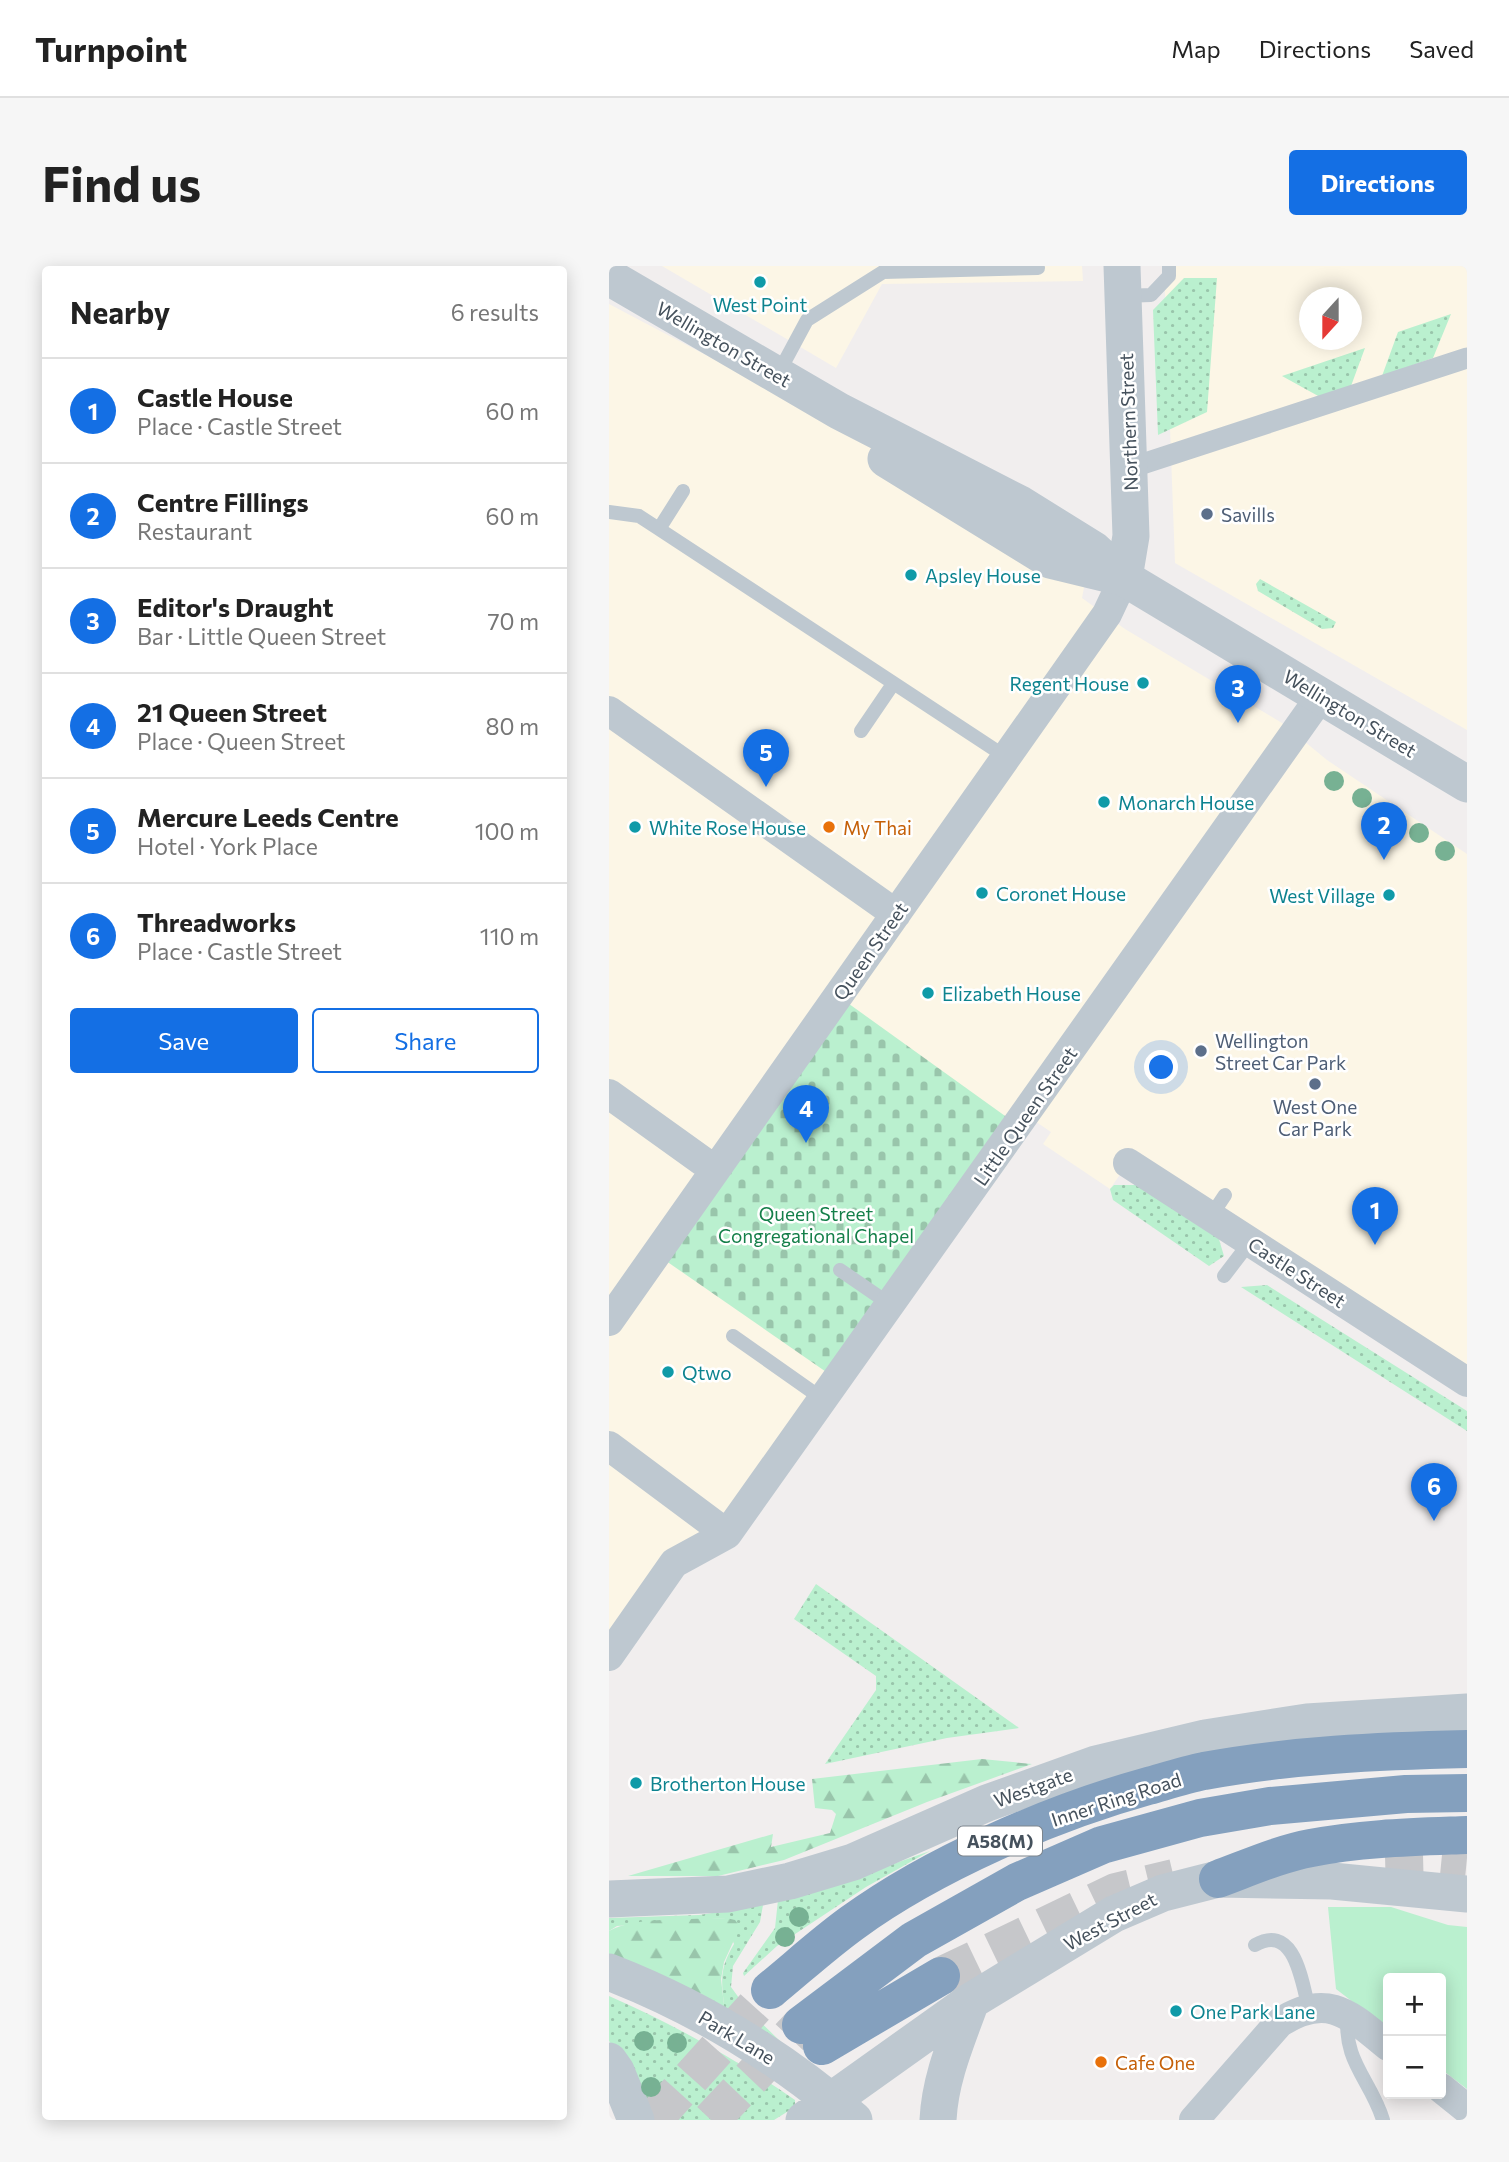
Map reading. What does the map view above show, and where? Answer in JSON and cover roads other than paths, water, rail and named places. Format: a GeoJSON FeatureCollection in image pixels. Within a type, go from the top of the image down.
{"type":"FeatureCollection","features":[{"type":"Feature","properties":{"kind":"highway","name":"Inner Ring Road"},"geometry":{"type":"LineString","coordinates":[[770,1990],[852,1923],[927,1877],[1017,1832],[1108,1797],[1202,1772],[1263,1762],[1393,1751],[1467,1749]]}},
{"type":"Feature","properties":{"kind":"highway","name":"Inner Ring Road"},"geometry":{"type":"LineString","coordinates":[[941,1976],[812,2035],[915,1940],[1017,1882],[1102,1845],[1200,1818],[1270,1806],[1406,1794],[1467,1793]]}},
{"type":"Feature","properties":{"kind":"highway"},"geometry":{"type":"LineString","coordinates":[[1218,1879],[1310,1848],[1382,1839],[1467,1835]]}},
{"type":"Feature","properties":{"kind":"street","name":"Wellington Street"},"geometry":{"type":"LineString","coordinates":[[609,277],[839,411],[1020,504],[1094,550],[1124,578],[1467,784]]}},
{"type":"Feature","properties":{"kind":"street","name":"Northern Street"},"geometry":{"type":"LineString","coordinates":[[1122,281],[1131,536],[1124,578]]}},
{"type":"Feature","properties":{"kind":"street"},"geometry":{"type":"LineString","coordinates":[[1129,468],[1467,358]]}},
{"type":"Feature","properties":{"kind":"street","name":"Queen Street"},"geometry":{"type":"LineString","coordinates":[[609,1321],[1107,614],[1124,578]]}},
{"type":"Feature","properties":{"kind":"street","name":"Little Queen Street"},"geometry":{"type":"LineString","coordinates":[[727,1534],[1321,696]]}},
{"type":"Feature","properties":{"kind":"street"},"geometry":{"type":"LineString","coordinates":[[609,711],[896,914]]}},
{"type":"Feature","properties":{"kind":"street"},"geometry":{"type":"LineString","coordinates":[[609,1094],[715,1170]]}},
{"type":"Feature","properties":{"kind":"street","name":"Castle Street"},"geometry":{"type":"LineString","coordinates":[[1128,1163],[1218,1206],[1250,1242],[1467,1382]]}},
{"type":"Feature","properties":{"kind":"street"},"geometry":{"type":"LineString","coordinates":[[609,1446],[727,1534],[674,1563],[609,1656]]}},
{"type":"Feature","properties":{"kind":"street","name":"Westgate"},"geometry":{"type":"LineString","coordinates":[[609,1899],[728,1894],[790,1881],[853,1862],[987,1803],[1096,1764],[1205,1738],[1307,1722],[1467,1713]]}},
{"type":"Feature","properties":{"kind":"street","name":"West Street"},"geometry":{"type":"LineString","coordinates":[[830,2113],[971,2001],[1114,1914],[1163,1893],[1218,1879],[1332,1881],[1467,1894]]}},
{"type":"Feature","properties":{"kind":"street","name":"Park Lane"},"geometry":{"type":"LineString","coordinates":[[609,1972],[645,1986],[737,2034],[803,2077],[830,2113]]}},
{"type":"Feature","properties":{"kind":"street"},"geometry":{"type":"LineString","coordinates":[[938,2120],[939,2096],[971,2001]]}},
{"type":"Feature","properties":{"kind":"street"},"geometry":{"type":"LineString","coordinates":[[1194,2120],[1279,2023],[1301,2011],[1329,2009],[1348,2014],[1383,2042]]}},
{"type":"Feature","properties":{"kind":"street"},"geometry":{"type":"LineString","coordinates":[[609,2061],[616,2071],[636,2120]]}},
{"type":"Feature","properties":{"kind":"street"},"geometry":{"type":"LineString","coordinates":[[1446,2092],[1467,2109]]}},
{"type":"Feature","properties":{"kind":"lane"},"geometry":{"type":"LineString","coordinates":[[1122,281],[1151,295],[1169,276],[1169,266]]}},
{"type":"Feature","properties":{"kind":"lane"},"geometry":{"type":"LineString","coordinates":[[778,375],[807,320],[884,272],[1038,268]]}},
{"type":"Feature","properties":{"kind":"lane"},"geometry":{"type":"LineString","coordinates":[[659,529],[683,491]]}},
{"type":"Feature","properties":{"kind":"lane"},"geometry":{"type":"LineString","coordinates":[[609,512],[639,516],[1006,757]]}},
{"type":"Feature","properties":{"kind":"lane"},"geometry":{"type":"LineString","coordinates":[[861,731],[893,684]]}},
{"type":"Feature","properties":{"kind":"lane"},"geometry":{"type":"LineString","coordinates":[[1224,1276],[1250,1242]]}},
{"type":"Feature","properties":{"kind":"lane"},"geometry":{"type":"LineString","coordinates":[[840,1270],[891,1305]]}},
{"type":"Feature","properties":{"kind":"lane"},"geometry":{"type":"LineString","coordinates":[[733,1336],[824,1400]]}},
{"type":"Feature","properties":{"kind":"lane"},"geometry":{"type":"LineString","coordinates":[[1255,1945],[1265,1939],[1280,1941],[1289,1948],[1298,1966],[1301,2011]]}},
{"type":"Feature","properties":{"kind":"lane"},"geometry":{"type":"LineString","coordinates":[[1348,2014],[1346,2032],[1352,2057],[1383,2120]]}},
{"type":"Feature","properties":{"kind":"tunnel"},"geometry":{"type":"LineString","coordinates":[[1385,1855],[1426,1854],[1467,1858]]}},
{"type":"Feature","properties":{"kind":"tunnel"},"geometry":{"type":"LineString","coordinates":[[941,1976],[1116,1892],[1174,1878]]}},
{"type":"Feature","properties":{"kind":"tunnel"},"geometry":{"type":"LineString","coordinates":[[653,2120],[770,1990]]}},
{"type":"Feature","properties":{"kind":"tunnel"},"geometry":{"type":"LineString","coordinates":[[711,2120],[801,2025]]}},
{"type":"Feature","properties":{"kind":"place","name":"West Point"},"geometry":{"type":"Point","coordinates":[760,282]}},
{"type":"Feature","properties":{"kind":"place","name":"Savills"},"geometry":{"type":"Point","coordinates":[1207,514]}},
{"type":"Feature","properties":{"kind":"place","name":"Apsley House"},"geometry":{"type":"Point","coordinates":[911,575]}},
{"type":"Feature","properties":{"kind":"place","name":"Regent House"},"geometry":{"type":"Point","coordinates":[1143,683]}},
{"type":"Feature","properties":{"kind":"place","name":"Editor's Draught"},"geometry":{"type":"Point","coordinates":[1238,723]}},
{"type":"Feature","properties":{"kind":"place","name":"Mercure Leeds Centre"},"geometry":{"type":"Point","coordinates":[766,787]}},
{"type":"Feature","properties":{"kind":"place","name":"Monarch House"},"geometry":{"type":"Point","coordinates":[1104,802]}},
{"type":"Feature","properties":{"kind":"place","name":"White Rose House"},"geometry":{"type":"Point","coordinates":[635,827]}},
{"type":"Feature","properties":{"kind":"place","name":"My Thai"},"geometry":{"type":"Point","coordinates":[829,827]}},
{"type":"Feature","properties":{"kind":"place","name":"Centre Fillings"},"geometry":{"type":"Point","coordinates":[1384,860]}},
{"type":"Feature","properties":{"kind":"place","name":"Coronet House"},"geometry":{"type":"Point","coordinates":[982,893]}},
{"type":"Feature","properties":{"kind":"place","name":"West Village"},"geometry":{"type":"Point","coordinates":[1389,895]}},
{"type":"Feature","properties":{"kind":"place","name":"Elizabeth House"},"geometry":{"type":"Point","coordinates":[928,993]}},
{"type":"Feature","properties":{"kind":"place","name":"Wellington Street Car Park"},"geometry":{"type":"Point","coordinates":[1201,1051]}},
{"type":"Feature","properties":{"kind":"place","name":"West One Car Park"},"geometry":{"type":"Point","coordinates":[1315,1084]}},
{"type":"Feature","properties":{"kind":"place","name":"21 Queen Street"},"geometry":{"type":"Point","coordinates":[806,1143]}},
{"type":"Feature","properties":{"kind":"place","name":"Castle House"},"geometry":{"type":"Point","coordinates":[1375,1245]}},
{"type":"Feature","properties":{"kind":"place","name":"Qtwo"},"geometry":{"type":"Point","coordinates":[668,1372]}},
{"type":"Feature","properties":{"kind":"place","name":"Threadworks"},"geometry":{"type":"Point","coordinates":[1434,1521]}},
{"type":"Feature","properties":{"kind":"place","name":"Brotherton House"},"geometry":{"type":"Point","coordinates":[636,1783]}},
{"type":"Feature","properties":{"kind":"place","name":"One Park Lane"},"geometry":{"type":"Point","coordinates":[1176,2011]}},
{"type":"Feature","properties":{"kind":"place","name":"Cafe One"},"geometry":{"type":"Point","coordinates":[1101,2062]}},
{"type":"Feature","properties":{"kind":"park label","name":"Queen Street Congregational Chapel"},"geometry":{"type":"Point","coordinates":[816,1224]}}]}
